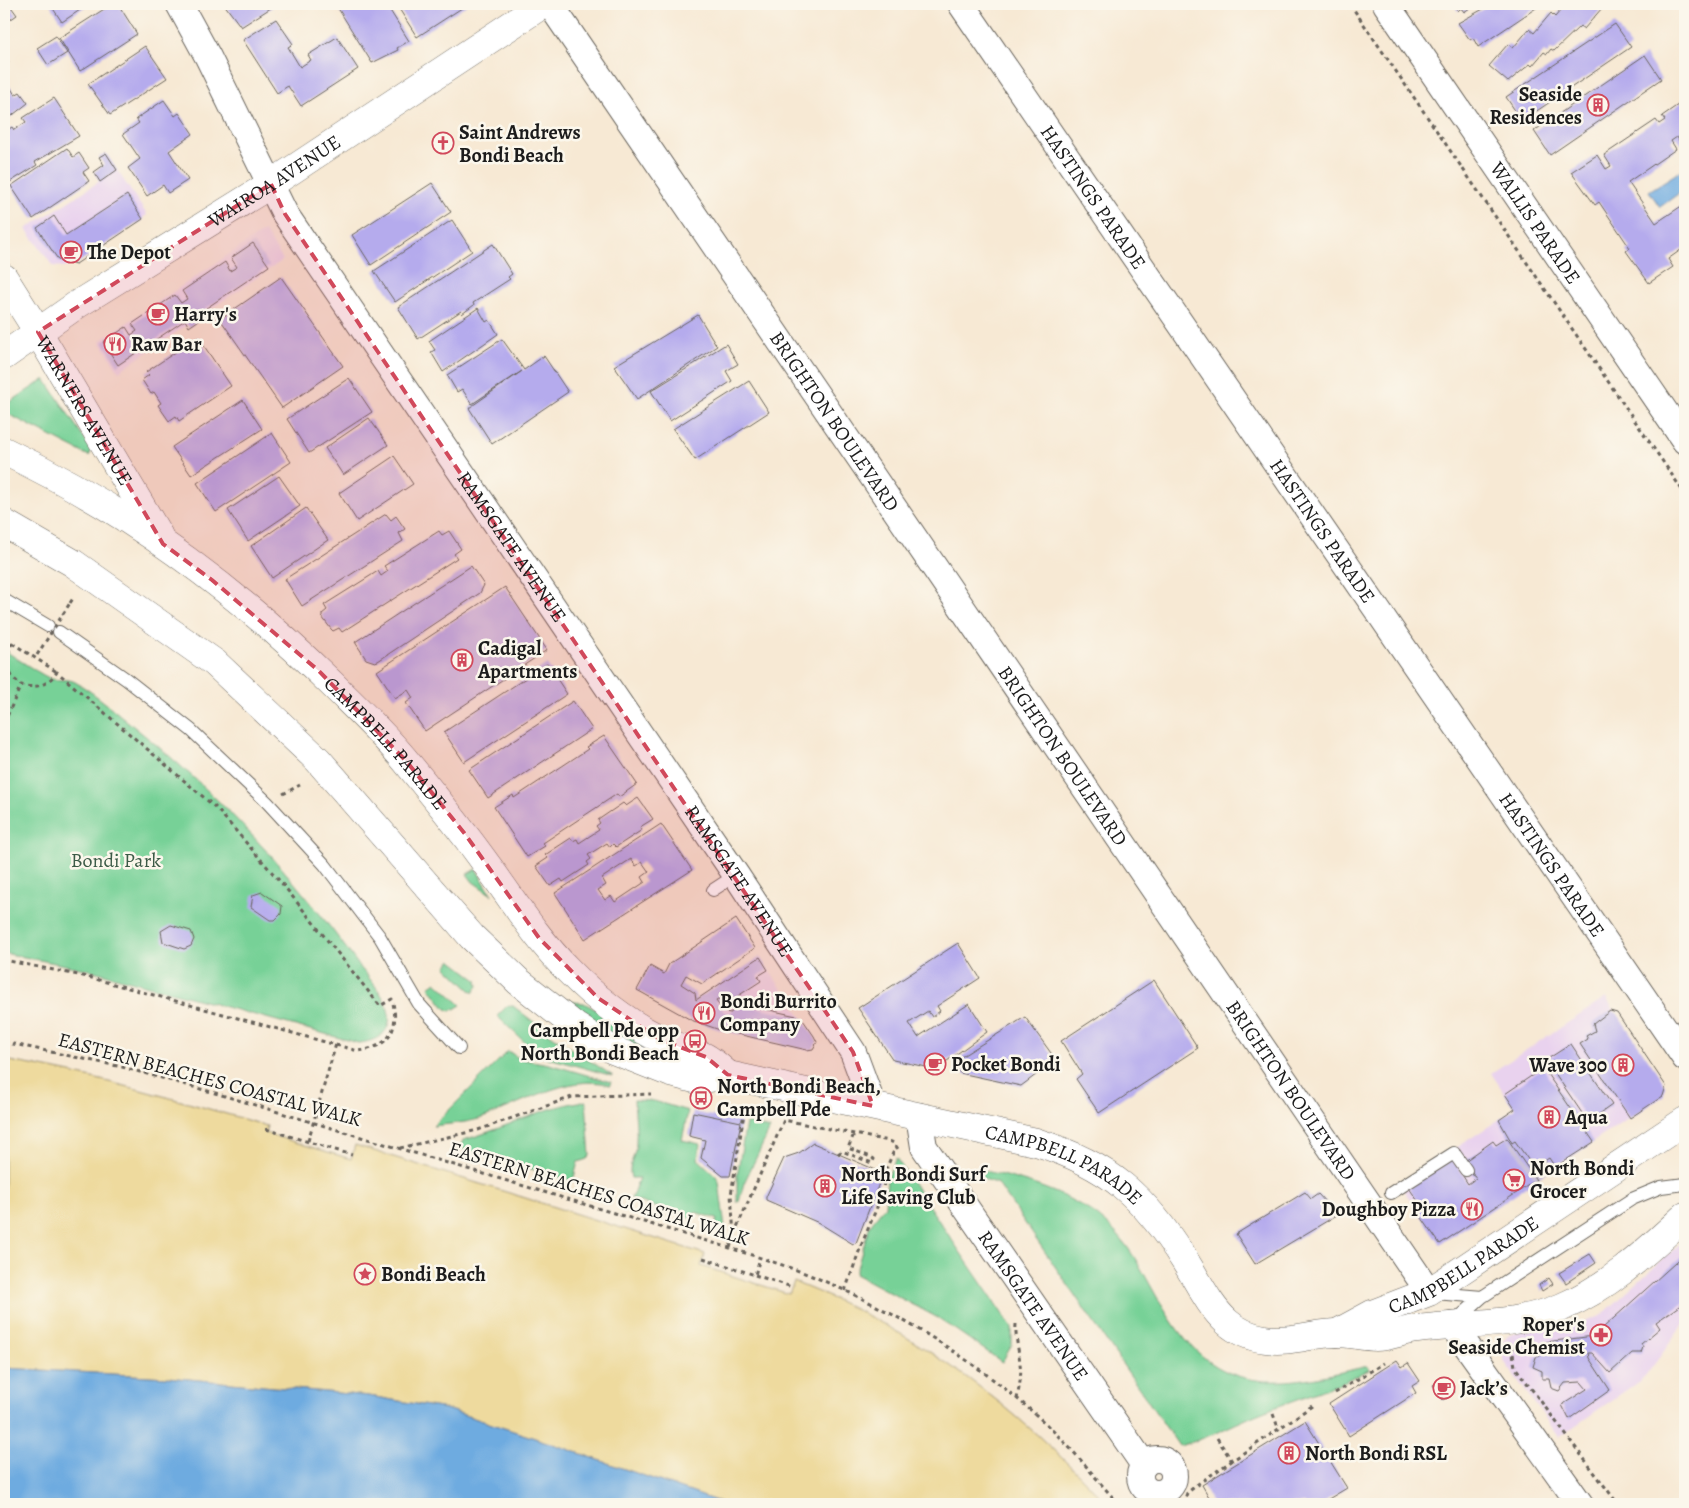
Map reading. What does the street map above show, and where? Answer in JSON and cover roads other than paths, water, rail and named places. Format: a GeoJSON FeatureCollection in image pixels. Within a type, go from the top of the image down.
{"type":"FeatureCollection","features":[{"type":"Feature","properties":{"kind":"street","name":"RAMSGATE AVENUE"},"geometry":{"type":"LineString","coordinates":[[178,4],[208,57],[285,214],[736,875],[853,1052],[872,1106]]}},
{"type":"Feature","properties":{"kind":"street","name":"WAIROA AVENUE"},"geometry":{"type":"LineString","coordinates":[[4,356],[78,304],[271,184],[544,4]]}},
{"type":"Feature","properties":{"kind":"street","name":"BRIGHTON BOULEVARD"},"geometry":{"type":"LineString","coordinates":[[550,4],[1429,1292],[1580,1504]]}},
{"type":"Feature","properties":{"kind":"street","name":"HASTINGS PARADE"},"geometry":{"type":"LineString","coordinates":[[961,4],[1685,1058]]}},
{"type":"Feature","properties":{"kind":"street","name":"WALLIS PARADE"},"geometry":{"type":"LineString","coordinates":[[1386,4],[1685,441]]}},
{"type":"Feature","properties":{"kind":"street","name":"WARNERS AVENUE"},"geometry":{"type":"LineString","coordinates":[[4,278],[163,544]]}},
{"type":"Feature","properties":{"kind":"street","name":"CAMPBELL PARADE"},"geometry":{"type":"LineString","coordinates":[[4,450],[59,478],[110,508],[212,580],[284,639],[353,705],[407,762],[465,834],[539,938],[567,970],[598,998],[628,1020],[659,1039],[706,1057],[728,1075]]}},
{"type":"Feature","properties":{"kind":"street","name":"CAMPBELL PARADE"},"geometry":{"type":"LineString","coordinates":[[4,523],[73,563],[215,663],[318,760],[472,937],[518,981],[576,1026],[613,1050],[670,1073],[698,1080],[728,1075],[919,1116],[1060,1149],[1112,1176],[1142,1202],[1159,1222],[1226,1322],[1243,1333],[1277,1340],[1336,1333],[1378,1337],[1414,1329],[1505,1321],[1531,1316],[1560,1308],[1589,1295],[1618,1276],[1685,1216]]}},
{"type":"Feature","properties":{"kind":"street","name":"RAMSGATE AVENUE"},"geometry":{"type":"LineString","coordinates":[[919,1116],[924,1147],[1144,1465],[1152,1459],[1162,1460],[1173,1470],[1174,1475],[1171,1485],[1163,1499]]}},
{"type":"Feature","properties":{"kind":"street","name":"CAMPBELL PARADE"},"geometry":{"type":"LineString","coordinates":[[1336,1333],[1372,1314],[1429,1292],[1685,1121]]}},
{"type":"Feature","properties":{"kind":"lane"},"geometry":{"type":"LineString","coordinates":[[4,600],[54,629],[126,679],[190,730],[267,802],[325,865],[380,937],[419,1004],[459,1048]]}},
{"type":"Feature","properties":{"kind":"lane"},"geometry":{"type":"LineString","coordinates":[[713,890],[736,875]]}},
{"type":"Feature","properties":{"kind":"lane"},"geometry":{"type":"LineString","coordinates":[[1391,1193],[1454,1153],[1466,1170]]}},
{"type":"Feature","properties":{"kind":"lane"},"geometry":{"type":"LineString","coordinates":[[1452,1325],[1482,1297],[1632,1199],[1660,1187],[1685,1184]]}},
{"type":"Feature","properties":{"kind":"lane"},"geometry":{"type":"LineString","coordinates":[[1429,1292],[1482,1297]]}},
{"type":"Feature","properties":{"kind":"water"},"geometry":{"type":"Polygon","coordinates":[[[1685,168],[1685,189],[1660,207],[1649,191],[1685,168]]]}},
{"type":"Feature","properties":{"kind":"water"},"geometry":{"type":"Polygon","coordinates":[[[4,1368],[167,1377],[369,1396],[446,1409],[725,1504],[4,1504],[4,1368]]]}},
{"type":"Feature","properties":{"kind":"place","name":"Seaside Residences"},"geometry":{"type":"Point","coordinates":[1598,105]}},
{"type":"Feature","properties":{"kind":"place","name":"Saint Andrews Bondi Beach"},"geometry":{"type":"Point","coordinates":[443,143]}},
{"type":"Feature","properties":{"kind":"place","name":"The Depot"},"geometry":{"type":"Point","coordinates":[71,252]}},
{"type":"Feature","properties":{"kind":"place","name":"Harry's"},"geometry":{"type":"Point","coordinates":[158,314]}},
{"type":"Feature","properties":{"kind":"place","name":"Raw Bar"},"geometry":{"type":"Point","coordinates":[115,344]}},
{"type":"Feature","properties":{"kind":"place","name":"Cadigal Apartments"},"geometry":{"type":"Point","coordinates":[462,660]}},
{"type":"Feature","properties":{"kind":"place","name":"Bondi Burrito Company"},"geometry":{"type":"Point","coordinates":[704,1013]}},
{"type":"Feature","properties":{"kind":"place","name":"Campbell Pde opp North Bondi Beach"},"geometry":{"type":"Point","coordinates":[695,1041]}},
{"type":"Feature","properties":{"kind":"place","name":"Pocket Bondi"},"geometry":{"type":"Point","coordinates":[935,1064]}},
{"type":"Feature","properties":{"kind":"place","name":"Wave 300"},"geometry":{"type":"Point","coordinates":[1623,1065]}},
{"type":"Feature","properties":{"kind":"place","name":"North Bondi Beach, Campbell Pde"},"geometry":{"type":"Point","coordinates":[701,1098]}},
{"type":"Feature","properties":{"kind":"place","name":"Aqua"},"geometry":{"type":"Point","coordinates":[1549,1117]}},
{"type":"Feature","properties":{"kind":"place","name":"North Bondi Grocer"},"geometry":{"type":"Point","coordinates":[1514,1180]}},
{"type":"Feature","properties":{"kind":"place","name":"North Bondi Surf Life Saving Club"},"geometry":{"type":"Point","coordinates":[825,1186]}},
{"type":"Feature","properties":{"kind":"place","name":"Doughboy Pizza"},"geometry":{"type":"Point","coordinates":[1472,1209]}},
{"type":"Feature","properties":{"kind":"place","name":"Bondi Beach"},"geometry":{"type":"Point","coordinates":[365,1274]}},
{"type":"Feature","properties":{"kind":"place","name":"Roper's Seaside Chemist"},"geometry":{"type":"Point","coordinates":[1601,1335]}},
{"type":"Feature","properties":{"kind":"place","name":"Jack’s"},"geometry":{"type":"Point","coordinates":[1444,1388]}},
{"type":"Feature","properties":{"kind":"place","name":"North Bondi RSL"},"geometry":{"type":"Point","coordinates":[1289,1453]}},
{"type":"Feature","properties":{"kind":"park label","name":"Bondi Park"},"geometry":{"type":"Point","coordinates":[116,860]}}]}
